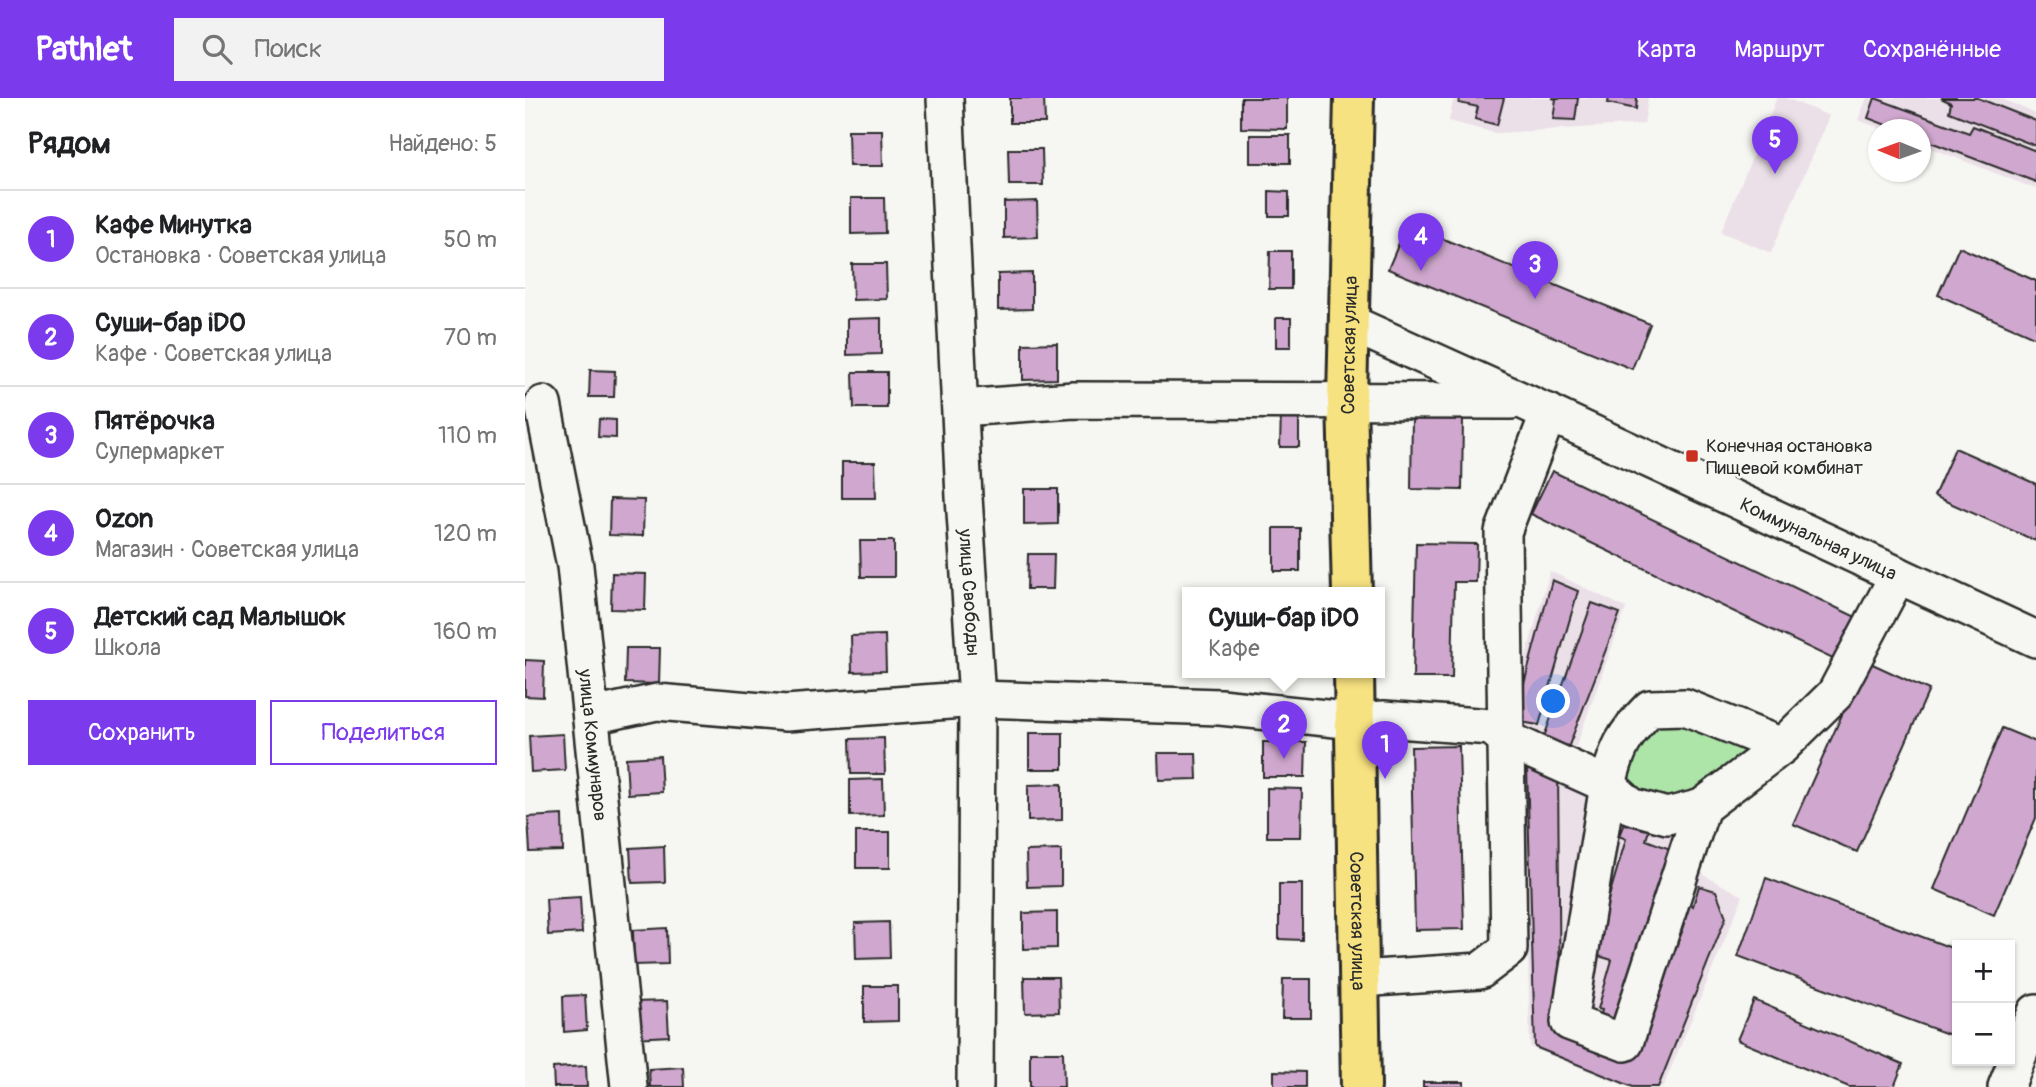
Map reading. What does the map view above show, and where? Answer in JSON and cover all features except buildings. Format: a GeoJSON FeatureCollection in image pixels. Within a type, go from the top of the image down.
{"type":"FeatureCollection","features":[{"type":"Feature","properties":{"kind":"main road","name":"Советская улица"},"geometry":{"type":"LineString","coordinates":[[1352,587],[1347,400],[1354,98]]}},
{"type":"Feature","properties":{"kind":"main road","name":"Советская улица"},"geometry":{"type":"LineString","coordinates":[[1354,678],[1361,1087]]}},
{"type":"Feature","properties":{"kind":"street","name":"улица Свободы"},"geometry":{"type":"LineString","coordinates":[[945,98],[977,699],[975,1087]]}},
{"type":"Feature","properties":{"kind":"street","name":"Коммунальная улица"},"geometry":{"type":"LineString","coordinates":[[1348,322],[2036,639]]}},
{"type":"Feature","properties":{"kind":"street","name":"Коммунальная улица"},"geometry":{"type":"LineString","coordinates":[[960,408],[1074,400],[1347,400],[1537,407]]}},
{"type":"Feature","properties":{"kind":"street","name":"улица Коммунаров"},"geometry":{"type":"LineString","coordinates":[[543,404],[575,566],[629,1087]]}},
{"type":"Feature","properties":{"kind":"street"},"geometry":{"type":"LineString","coordinates":[[1359,979],[1480,971],[1509,949],[1503,532],[1537,407]]}},
{"type":"Feature","properties":{"kind":"street"},"geometry":{"type":"LineString","coordinates":[[592,716],[657,702],[786,713],[977,699],[1220,707],[1355,721],[1384,719],[1491,727],[1506,739],[1608,785],[1631,806],[1667,816],[1702,807],[1782,746],[1835,694],[1898,575]]}},
{"type":"Feature","properties":{"kind":"street"},"geometry":{"type":"LineString","coordinates":[[1702,807],[1625,1043],[1569,1022],[1608,785],[1615,754],[1632,725],[1650,708],[1685,707],[1782,746]]}},
{"type":"Feature","properties":{"kind":"street"},"geometry":{"type":"LineString","coordinates":[[2006,1087],[2036,1012]]}},
{"type":"Feature","properties":{"kind":"shaded area"},"geometry":{"type":"Polygon","coordinates":[[[1454,98],[1648,98],[1644,124],[1495,133],[1449,121],[1454,98]]]}},
{"type":"Feature","properties":{"kind":"shaded area"},"geometry":{"type":"Polygon","coordinates":[[[1777,98],[1786,98],[1829,116],[1771,253],[1721,232],[1777,98]]]}},
{"type":"Feature","properties":{"kind":"shaded area"},"geometry":{"type":"Polygon","coordinates":[[[1867,98],[2000,98],[2036,114],[2036,189],[1931,148],[1931,119],[1868,119],[1868,124],[1858,120],[1867,98]]]}},
{"type":"Feature","properties":{"kind":"shaded area"},"geometry":{"type":"Polygon","coordinates":[[[1550,571],[1626,608],[1571,760],[1507,723],[1550,571]]]}},
{"type":"Feature","properties":{"kind":"shaded area"},"geometry":{"type":"Polygon","coordinates":[[[1524,764],[1677,828],[1705,876],[1743,896],[1663,1087],[1628,1087],[1530,1047],[1524,764]]]}},
{"type":"Feature","properties":{"kind":"green space"},"geometry":{"type":"Polygon","coordinates":[[[1676,719],[1752,753],[1700,799],[1642,806],[1615,764],[1654,722],[1676,719]]]}},
{"type":"Feature","properties":{"kind":"place","name":"Детский сад Малышок"},"geometry":{"type":"Point","coordinates":[1775,174]}},
{"type":"Feature","properties":{"kind":"place","name":"Ozon"},"geometry":{"type":"Point","coordinates":[1421,271]}},
{"type":"Feature","properties":{"kind":"place","name":"Пятёрочка"},"geometry":{"type":"Point","coordinates":[1535,299]}},
{"type":"Feature","properties":{"kind":"place","name":"Конечная остановка Пищевой комбинат"},"geometry":{"type":"Point","coordinates":[1692,456]}},
{"type":"Feature","properties":{"kind":"place","name":"Суши-бар iDO"},"geometry":{"type":"Point","coordinates":[1284,759]}},
{"type":"Feature","properties":{"kind":"place","name":"Кафе Минутка"},"geometry":{"type":"Point","coordinates":[1385,779]}}]}
